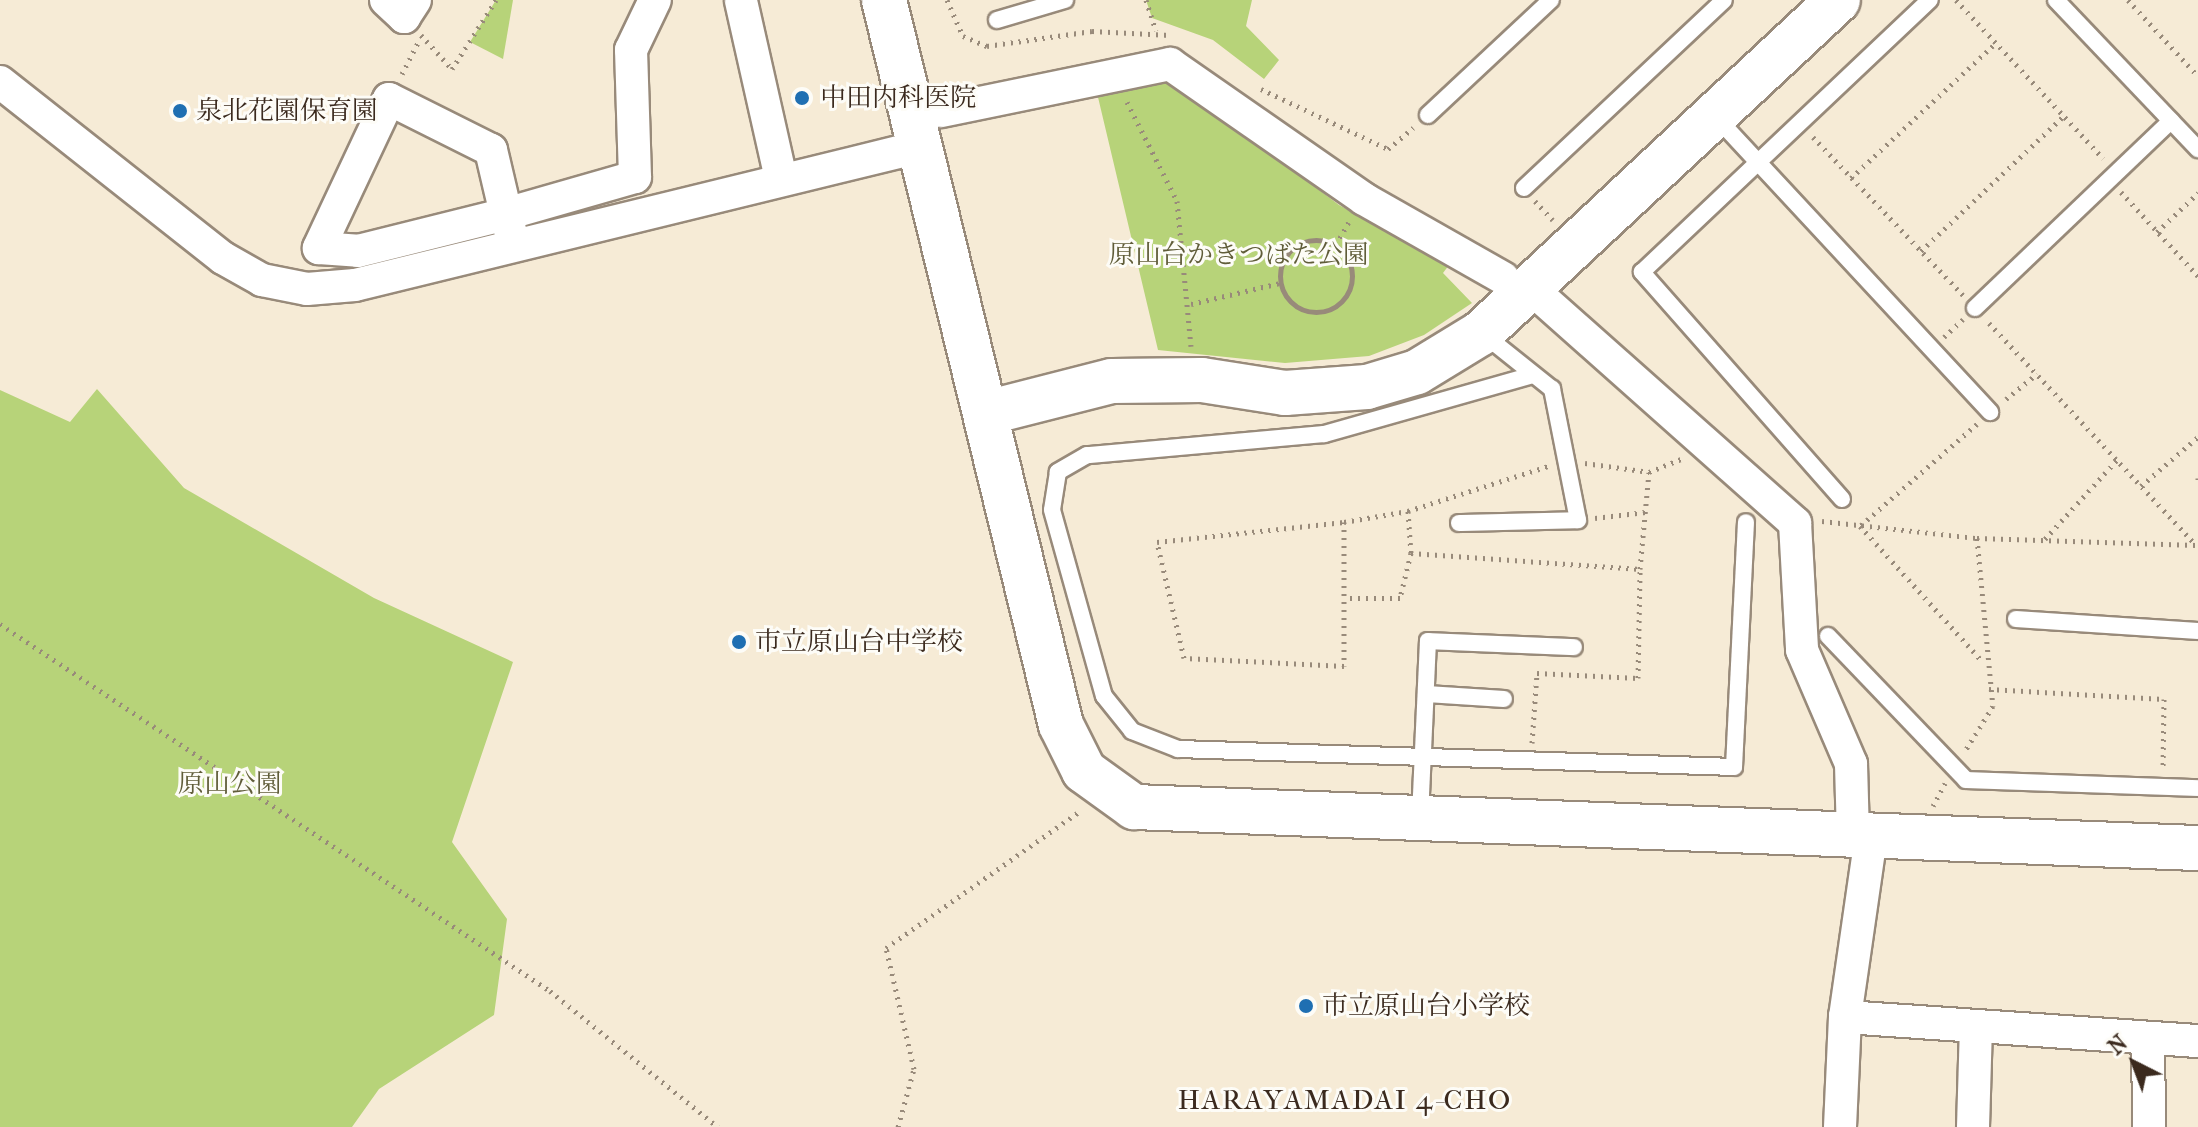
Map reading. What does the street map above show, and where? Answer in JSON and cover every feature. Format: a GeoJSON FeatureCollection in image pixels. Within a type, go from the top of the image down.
{"type":"FeatureCollection","features":[{"type":"Feature","properties":{"kind":"street"},"geometry":{"type":"LineString","coordinates":[[0,82],[262,280],[307,289],[355,285],[510,228],[635,177],[631,50],[655,0]]}},
{"type":"Feature","properties":{"kind":"street"},"geometry":{"type":"LineString","coordinates":[[743,0],[781,179]]}},
{"type":"Feature","properties":{"kind":"street"},"geometry":{"type":"LineString","coordinates":[[884,0],[930,129],[986,413],[1061,725],[1084,771],[1134,807],[2198,848]]}},
{"type":"Feature","properties":{"kind":"street"},"geometry":{"type":"LineString","coordinates":[[986,413],[1112,381],[1202,380],[1285,393],[1367,387],[1417,372],[1481,333],[1838,0]]}},
{"type":"Feature","properties":{"kind":"street"},"geometry":{"type":"LineString","coordinates":[[510,228],[491,150],[389,99],[319,248],[358,251],[510,228],[781,179],[1174,51],[1364,199],[1503,278]]}},
{"type":"Feature","properties":{"kind":"street"},"geometry":{"type":"LineString","coordinates":[[1544,300],[1795,523],[1802,650],[1851,764],[1862,836],[1845,1017],[1840,1127]]}},
{"type":"Feature","properties":{"kind":"street"},"geometry":{"type":"LineString","coordinates":[[1845,1017],[2198,1041]]}},
{"type":"Feature","properties":{"kind":"street"},"geometry":{"type":"LineString","coordinates":[[1973,1127],[1976,1028]]}},
{"type":"Feature","properties":{"kind":"street"},"geometry":{"type":"LineString","coordinates":[[2148,1039],[2149,1127]]}},
{"type":"Feature","properties":{"kind":"lane"},"geometry":{"type":"LineString","coordinates":[[997,20],[1065,0]]}},
{"type":"Feature","properties":{"kind":"lane"},"geometry":{"type":"LineString","coordinates":[[1428,115],[1551,0]]}},
{"type":"Feature","properties":{"kind":"lane"},"geometry":{"type":"LineString","coordinates":[[1524,188],[1724,0]]}},
{"type":"Feature","properties":{"kind":"lane"},"geometry":{"type":"LineString","coordinates":[[1842,499],[1642,272],[1930,0]]}},
{"type":"Feature","properties":{"kind":"lane"},"geometry":{"type":"LineString","coordinates":[[2056,0],[2198,149]]}},
{"type":"Feature","properties":{"kind":"lane"},"geometry":{"type":"LineString","coordinates":[[1715,116],[1990,412]]}},
{"type":"Feature","properties":{"kind":"lane"},"geometry":{"type":"LineString","coordinates":[[1975,308],[2171,121]]}},
{"type":"Feature","properties":{"kind":"lane"},"geometry":{"type":"LineString","coordinates":[[1459,523],[1578,520],[1552,389],[1481,333]]}},
{"type":"Feature","properties":{"kind":"lane"},"geometry":{"type":"LineString","coordinates":[[1533,375],[1324,434],[1087,455],[1058,472],[1052,510],[1104,696],[1132,731],[1178,749],[1734,767],[1746,522]]}},
{"type":"Feature","properties":{"kind":"lane"},"geometry":{"type":"LineString","coordinates":[[2016,619],[2198,631]]}},
{"type":"Feature","properties":{"kind":"lane"},"geometry":{"type":"LineString","coordinates":[[1828,636],[1966,780],[2198,788]]}},
{"type":"Feature","properties":{"kind":"lane"},"geometry":{"type":"LineString","coordinates":[[1420,818],[1428,641],[1574,647]]}},
{"type":"Feature","properties":{"kind":"lane"},"geometry":{"type":"LineString","coordinates":[[1427,694],[1504,699]]}},
{"type":"Feature","properties":{"kind":"path"},"geometry":{"type":"LineString","coordinates":[[407,13],[452,69],[496,0]]}},
{"type":"Feature","properties":{"kind":"path"},"geometry":{"type":"LineString","coordinates":[[947,0],[963,36],[987,46],[1155,29]]}},
{"type":"Feature","properties":{"kind":"path"},"geometry":{"type":"LineString","coordinates":[[1146,0],[1155,29],[1174,51]]}},
{"type":"Feature","properties":{"kind":"path"},"geometry":{"type":"LineString","coordinates":[[1956,0],[2064,116],[2157,232],[2198,276]]}},
{"type":"Feature","properties":{"kind":"path"},"geometry":{"type":"LineString","coordinates":[[2128,0],[2198,76]]}},
{"type":"Feature","properties":{"kind":"path"},"geometry":{"type":"LineString","coordinates":[[389,99],[407,13]]}},
{"type":"Feature","properties":{"kind":"path"},"geometry":{"type":"LineString","coordinates":[[1155,29],[1174,51]]}},
{"type":"Feature","properties":{"kind":"path"},"geometry":{"type":"LineString","coordinates":[[1851,178],[1996,43]]}},
{"type":"Feature","properties":{"kind":"path"},"geometry":{"type":"LineString","coordinates":[[1121,69],[1130,113],[1177,201],[1191,304],[1189,352]]}},
{"type":"Feature","properties":{"kind":"path"},"geometry":{"type":"LineString","coordinates":[[1252,85],[1388,149],[1428,115]]}},
{"type":"Feature","properties":{"kind":"path"},"geometry":{"type":"LineString","coordinates":[[1921,251],[2064,116]]}},
{"type":"Feature","properties":{"kind":"path"},"geometry":{"type":"LineString","coordinates":[[1799,121],[2197,545]]}},
{"type":"Feature","properties":{"kind":"path"},"geometry":{"type":"LineString","coordinates":[[1524,188],[1575,244]]}},
{"type":"Feature","properties":{"kind":"path"},"geometry":{"type":"LineString","coordinates":[[2157,232],[2198,193]]}},
{"type":"Feature","properties":{"kind":"path"},"geometry":{"type":"LineString","coordinates":[[1305,242],[1336,245],[1352,270],[1347,295],[1319,313],[1296,307],[1280,283],[1286,256],[1305,242]]}},
{"type":"Feature","properties":{"kind":"path"},"geometry":{"type":"LineString","coordinates":[[1191,304],[1280,283]]}},
{"type":"Feature","properties":{"kind":"path"},"geometry":{"type":"LineString","coordinates":[[1931,348],[1975,308]]}},
{"type":"Feature","properties":{"kind":"path"},"geometry":{"type":"LineString","coordinates":[[1860,526],[2037,374]]}},
{"type":"Feature","properties":{"kind":"path"},"geometry":{"type":"LineString","coordinates":[[2141,486],[2198,437]]}},
{"type":"Feature","properties":{"kind":"path"},"geometry":{"type":"LineString","coordinates":[[2044,540],[2117,460]]}},
{"type":"Feature","properties":{"kind":"path"},"geometry":{"type":"LineString","coordinates":[[1530,760],[1537,673],[1638,678],[1640,569],[1649,472]]}},
{"type":"Feature","properties":{"kind":"path"},"geometry":{"type":"LineString","coordinates":[[1344,522],[1348,598],[1344,666],[1184,658],[1157,542],[1344,522],[1408,511],[1411,553],[1400,598],[1348,598]]}},
{"type":"Feature","properties":{"kind":"path"},"geometry":{"type":"LineString","coordinates":[[1578,520],[1646,512]]}},
{"type":"Feature","properties":{"kind":"path"},"geometry":{"type":"LineString","coordinates":[[1786,515],[1977,538],[2197,545]]}},
{"type":"Feature","properties":{"kind":"path"},"geometry":{"type":"LineString","coordinates":[[1860,526],[1984,663]]}},
{"type":"Feature","properties":{"kind":"path"},"geometry":{"type":"LineString","coordinates":[[1915,839],[1954,767],[1993,706],[1984,663],[1977,538]]}},
{"type":"Feature","properties":{"kind":"path"},"geometry":{"type":"LineString","coordinates":[[1411,553],[1640,569]]}},
{"type":"Feature","properties":{"kind":"path"},"geometry":{"type":"LineString","coordinates":[[0,624],[550,991],[718,1127]]}},
{"type":"Feature","properties":{"kind":"path"},"geometry":{"type":"LineString","coordinates":[[1989,689],[2164,699],[2162,787]]}},
{"type":"Feature","properties":{"kind":"path"},"geometry":{"type":"LineString","coordinates":[[898,1127],[914,1069],[886,948],[1111,790]]}},
{"type":"Feature","properties":{"kind":"green space"},"geometry":{"type":"Polygon","coordinates":[[[496,0],[513,0],[503,59],[470,42],[496,0]]]}},
{"type":"Feature","properties":{"kind":"green space"},"geometry":{"type":"Polygon","coordinates":[[[1146,0],[1252,0],[1246,26],[1279,60],[1264,79],[1213,40],[1152,18],[1146,0]]]}},
{"type":"Feature","properties":{"kind":"green space","name":"原山台かきつばた公園"},"geometry":{"type":"Polygon","coordinates":[[[1173,79],[1339,205],[1449,265],[1443,273],[1472,303],[1424,335],[1369,356],[1285,363],[1158,350],[1097,93],[1173,79]]]}},
{"type":"Feature","properties":{"kind":"green space","name":"原山公園"},"geometry":{"type":"Polygon","coordinates":[[[97,389],[184,488],[374,598],[513,662],[452,842],[507,919],[494,1015],[379,1089],[352,1127],[0,1127],[0,390],[70,422],[97,389]]]}},
{"type":"Feature","properties":{"kind":"place","name":"中田内科医院"},"geometry":{"type":"Point","coordinates":[802,98]}},
{"type":"Feature","properties":{"kind":"place","name":"泉北花園保育園"},"geometry":{"type":"Point","coordinates":[180,111]}},
{"type":"Feature","properties":{"kind":"place","name":"市立原山台中学校"},"geometry":{"type":"Point","coordinates":[739,642]}},
{"type":"Feature","properties":{"kind":"place","name":"市立原山台小学校"},"geometry":{"type":"Point","coordinates":[1306,1006]}},
{"type":"Feature","properties":{"kind":"district","name":"HARAYAMADAI 4-CHO"},"geometry":{"type":"Point","coordinates":[1345,1100]}}]}
